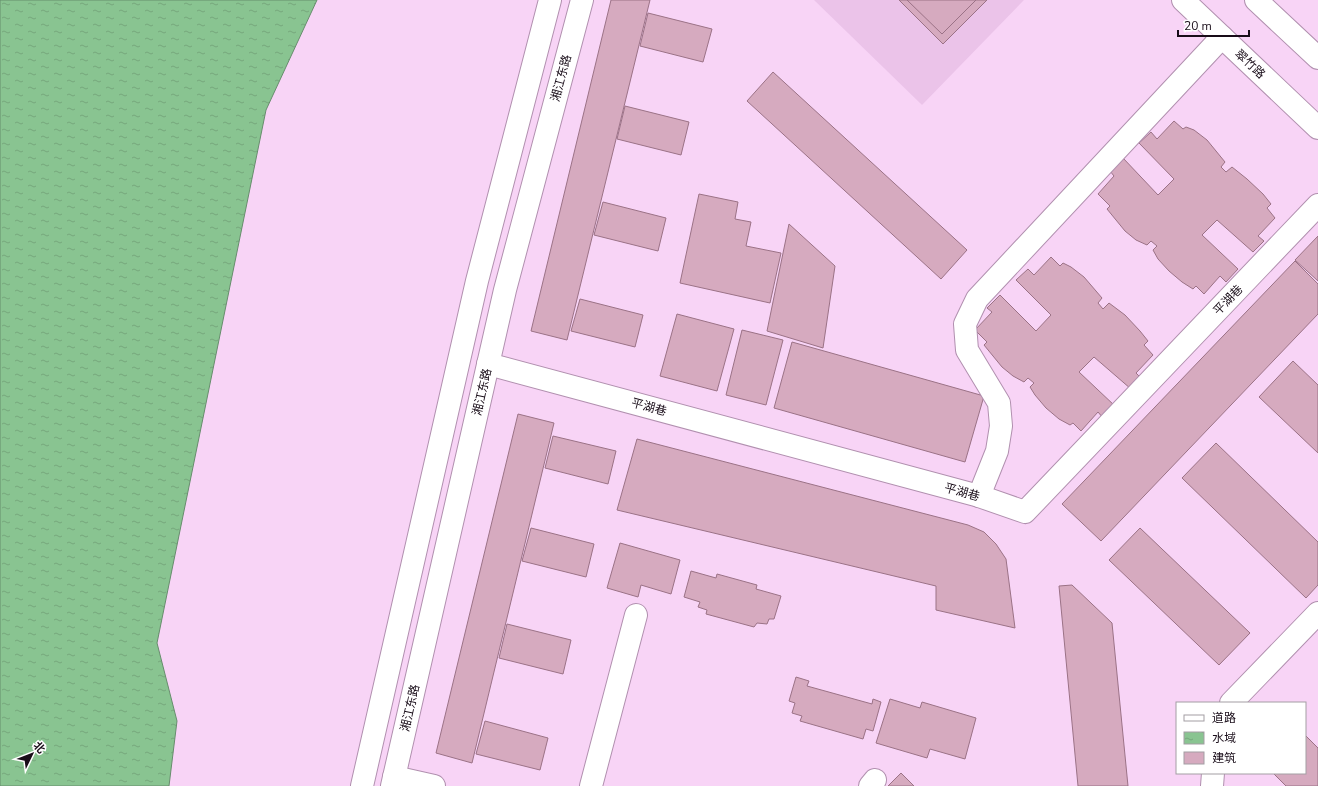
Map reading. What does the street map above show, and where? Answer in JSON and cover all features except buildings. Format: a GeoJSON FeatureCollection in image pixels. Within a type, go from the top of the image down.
{"type":"FeatureCollection","features":[{"type":"Feature","properties":{"kind":"main road"},"geometry":{"type":"LineString","coordinates":[[362,786],[477,281],[550,0]]}},
{"type":"Feature","properties":{"kind":"main road","name":"湘江东路"},"geometry":{"type":"LineString","coordinates":[[393,782],[505,290],[582,0]]}},
{"type":"Feature","properties":{"kind":"main road","name":"翠竹路"},"geometry":{"type":"LineString","coordinates":[[1183,0],[1318,128]]}},
{"type":"Feature","properties":{"kind":"main road"},"geometry":{"type":"LineString","coordinates":[[1256,0],[1318,58]]}},
{"type":"Feature","properties":{"kind":"main road"},"geometry":{"type":"LineString","coordinates":[[979,496],[997,450],[1001,426],[999,403],[967,350],[965,324],[977,299],[1222,37]]}},
{"type":"Feature","properties":{"kind":"main road","name":"平湖巷"},"geometry":{"type":"LineString","coordinates":[[488,364],[979,496],[1026,512],[1318,205]]}},
{"type":"Feature","properties":{"kind":"main road"},"geometry":{"type":"LineString","coordinates":[[1232,702],[1318,613]]}},
{"type":"Feature","properties":{"kind":"main road"},"geometry":{"type":"LineString","coordinates":[[591,786],[636,615]]}},
{"type":"Feature","properties":{"kind":"main road"},"geometry":{"type":"LineString","coordinates":[[1212,786],[1214,774]]}},
{"type":"Feature","properties":{"kind":"main road"},"geometry":{"type":"LineString","coordinates":[[393,782],[434,786]]}},
{"type":"Feature","properties":{"kind":"shaded area"},"geometry":{"type":"Polygon","coordinates":[[[814,0],[1024,0],[922,105],[814,0]]]}},
{"type":"Feature","properties":{"kind":"water"},"geometry":{"type":"Polygon","coordinates":[[[0,0],[317,0],[266,110],[157,643],[177,721],[169,786],[0,786],[0,0]]]}}]}
